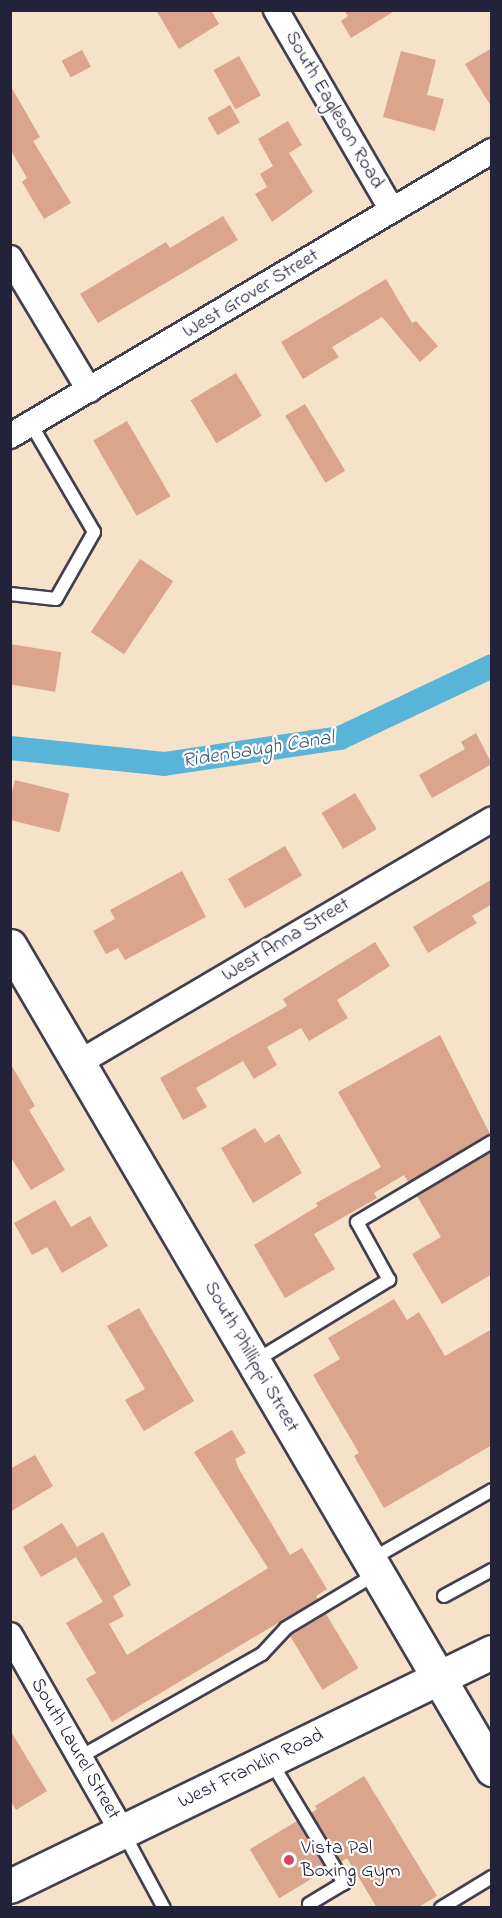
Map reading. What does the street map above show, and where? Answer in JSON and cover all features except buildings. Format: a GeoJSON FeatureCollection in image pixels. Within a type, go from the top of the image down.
{"type":"FeatureCollection","features":[{"type":"Feature","properties":{"kind":"street","name":"South Eagleson Road"},"geometry":{"type":"LineString","coordinates":[[276,10],[392,210]]}},
{"type":"Feature","properties":{"kind":"street","name":"West Grover Street"},"geometry":{"type":"LineString","coordinates":[[10,436],[492,151]]}},
{"type":"Feature","properties":{"kind":"street"},"geometry":{"type":"LineString","coordinates":[[10,258],[88,390]]}},
{"type":"Feature","properties":{"kind":"street","name":"West Anna Street"},"geometry":{"type":"LineString","coordinates":[[80,1062],[492,819]]}},
{"type":"Feature","properties":{"kind":"street","name":"South Phillippi Street"},"geometry":{"type":"LineString","coordinates":[[10,946],[492,1769]]}},
{"type":"Feature","properties":{"kind":"street","name":"South Laurel Street"},"geometry":{"type":"LineString","coordinates":[[10,1635],[122,1831]]}},
{"type":"Feature","properties":{"kind":"street","name":"West Franklin Road"},"geometry":{"type":"LineString","coordinates":[[10,1886],[492,1652]]}},
{"type":"Feature","properties":{"kind":"lane"},"geometry":{"type":"LineString","coordinates":[[10,594],[56,599],[94,532],[31,424]]}},
{"type":"Feature","properties":{"kind":"lane"},"geometry":{"type":"LineString","coordinates":[[254,1362],[389,1280],[357,1222],[492,1142]]}},
{"type":"Feature","properties":{"kind":"lane"},"geometry":{"type":"LineString","coordinates":[[80,1757],[262,1654],[286,1628],[492,1490]]}},
{"type":"Feature","properties":{"kind":"lane"},"geometry":{"type":"LineString","coordinates":[[444,1596],[492,1570]]}},
{"type":"Feature","properties":{"kind":"lane"},"geometry":{"type":"LineString","coordinates":[[270,1759],[344,1883],[309,1904]]}},
{"type":"Feature","properties":{"kind":"lane"},"geometry":{"type":"LineString","coordinates":[[122,1831],[164,1908]]}},
{"type":"Feature","properties":{"kind":"lane"},"geometry":{"type":"LineString","coordinates":[[441,1908],[492,1877]]}},
{"type":"Feature","properties":{"kind":"waterway","name":"Ridenbaugh Canal"},"geometry":{"type":"LineString","coordinates":[[10,748],[164,764],[340,738],[492,666]]}},
{"type":"Feature","properties":{"kind":"place","name":"Vista Pal Boxing Gym"},"geometry":{"type":"Point","coordinates":[289,1860]}}]}
